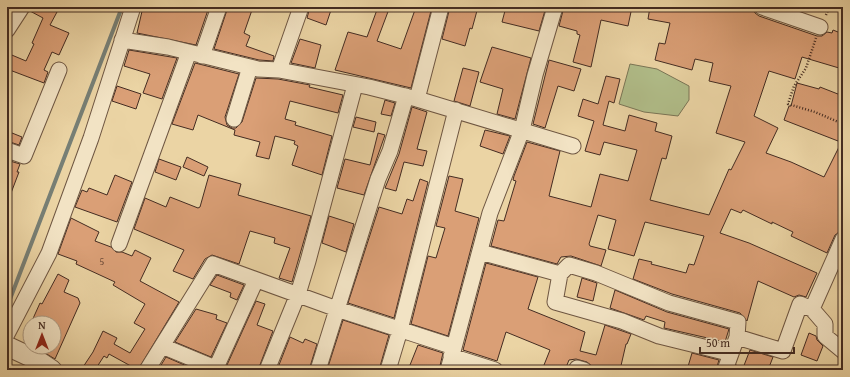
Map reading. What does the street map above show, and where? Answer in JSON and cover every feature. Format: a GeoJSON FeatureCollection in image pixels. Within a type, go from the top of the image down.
{"type":"FeatureCollection","features":[{"type":"Feature","properties":{"kind":"street"},"geometry":{"type":"LineString","coordinates":[[7,30],[22,7]]}},
{"type":"Feature","properties":{"kind":"street"},"geometry":{"type":"LineString","coordinates":[[7,334],[49,253],[91,138],[132,7]]}},
{"type":"Feature","properties":{"kind":"street"},"geometry":{"type":"LineString","coordinates":[[119,244],[195,54],[219,7]]}},
{"type":"Feature","properties":{"kind":"street"},"geometry":{"type":"LineString","coordinates":[[279,70],[301,7]]}},
{"type":"Feature","properties":{"kind":"street"},"geometry":{"type":"LineString","coordinates":[[318,370],[378,179],[412,98],[441,7]]}},
{"type":"Feature","properties":{"kind":"street"},"geometry":{"type":"LineString","coordinates":[[451,358],[490,213],[522,130],[535,75],[555,7]]}},
{"type":"Feature","properties":{"kind":"street"},"geometry":{"type":"LineString","coordinates":[[762,7],[820,27]]}},
{"type":"Feature","properties":{"kind":"street"},"geometry":{"type":"LineString","coordinates":[[122,40],[168,47],[250,67],[279,70],[412,98],[573,146]]}},
{"type":"Feature","properties":{"kind":"street"},"geometry":{"type":"LineString","coordinates":[[234,119],[250,67]]}},
{"type":"Feature","properties":{"kind":"street"},"geometry":{"type":"LineString","coordinates":[[7,150],[24,156],[59,70]]}},
{"type":"Feature","properties":{"kind":"street"},"geometry":{"type":"LineString","coordinates":[[267,370],[298,294],[325,200],[339,139],[355,85]]}},
{"type":"Feature","properties":{"kind":"street"},"geometry":{"type":"LineString","coordinates":[[388,370],[400,330],[456,110]]}},
{"type":"Feature","properties":{"kind":"street"},"geometry":{"type":"LineString","coordinates":[[812,309],[843,239]]}},
{"type":"Feature","properties":{"kind":"street"},"geometry":{"type":"LineString","coordinates":[[480,252],[560,274]]}},
{"type":"Feature","properties":{"kind":"street"},"geometry":{"type":"LineString","coordinates":[[147,370],[213,264],[400,330],[451,358],[495,370]]}},
{"type":"Feature","properties":{"kind":"street"},"geometry":{"type":"LineString","coordinates":[[724,370],[735,344],[738,322],[669,303],[596,273],[569,265],[560,274],[555,302],[622,321],[659,336],[724,352],[735,344],[782,352],[800,304],[812,309],[825,324],[825,336],[843,351]]}},
{"type":"Feature","properties":{"kind":"street"},"geometry":{"type":"LineString","coordinates":[[162,346],[217,370],[256,280]]}},
{"type":"Feature","properties":{"kind":"street"},"geometry":{"type":"LineString","coordinates":[[7,346],[37,360],[52,370]]}},
{"type":"Feature","properties":{"kind":"street"},"geometry":{"type":"LineString","coordinates":[[576,370],[577,368],[584,370]]}},
{"type":"Feature","properties":{"kind":"path"},"geometry":{"type":"LineString","coordinates":[[829,7],[820,27],[806,68],[794,86],[788,104],[815,112],[843,124]]}},
{"type":"Feature","properties":{"kind":"green space"},"geometry":{"type":"Polygon","coordinates":[[[630,64],[657,69],[689,86],[689,100],[678,116],[644,112],[619,104],[630,64]]]}},
{"type":"Feature","properties":{"kind":"building"},"geometry":{"type":"Polygon","coordinates":[[[31,7],[48,7],[57,12],[50,25],[69,33],[59,55],[52,52],[44,70],[48,72],[44,83],[7,69],[7,53],[26,61],[34,44],[32,43],[43,18],[30,11],[31,7]]]}},
{"type":"Feature","properties":{"kind":"building"},"geometry":{"type":"Polygon","coordinates":[[[143,7],[209,7],[196,45],[137,33],[143,7]]]}},
{"type":"Feature","properties":{"kind":"building"},"geometry":{"type":"Polygon","coordinates":[[[228,7],[253,7],[244,33],[250,36],[246,46],[274,56],[273,61],[259,60],[214,49],[228,7]]]}},
{"type":"Feature","properties":{"kind":"building"},"geometry":{"type":"Polygon","coordinates":[[[310,7],[332,7],[326,25],[307,18],[310,7]]]}},
{"type":"Feature","properties":{"kind":"building"},"geometry":{"type":"Polygon","coordinates":[[[378,7],[389,9],[377,41],[401,49],[416,7],[432,7],[411,88],[335,70],[348,32],[367,37],[378,7]]]}},
{"type":"Feature","properties":{"kind":"building"},"geometry":{"type":"Polygon","coordinates":[[[450,7],[478,7],[472,29],[470,28],[465,46],[442,39],[450,7]]]}},
{"type":"Feature","properties":{"kind":"building"},"geometry":{"type":"Polygon","coordinates":[[[506,7],[546,7],[539,31],[502,22],[506,7]]]}},
{"type":"Feature","properties":{"kind":"building"},"geometry":{"type":"Polygon","coordinates":[[[564,7],[632,7],[628,26],[601,20],[591,67],[573,62],[580,35],[577,34],[577,31],[559,26],[564,7]]]}},
{"type":"Feature","properties":{"kind":"building"},"geometry":{"type":"Polygon","coordinates":[[[650,7],[753,7],[755,13],[759,16],[817,36],[822,36],[827,32],[832,33],[833,30],[843,34],[843,55],[839,68],[802,57],[795,79],[769,71],[754,116],[778,128],[766,153],[791,162],[824,177],[843,139],[843,230],[835,235],[827,253],[791,236],[793,232],[772,222],[772,224],[743,210],[741,213],[731,209],[720,233],[749,243],[817,273],[806,297],[799,295],[794,297],[758,281],[747,321],[740,313],[672,294],[633,279],[639,259],[652,262],[651,264],[686,273],[689,264],[694,265],[704,236],[645,222],[634,256],[608,249],[616,220],[598,215],[589,244],[590,246],[606,250],[601,266],[571,256],[561,257],[557,264],[491,246],[498,220],[504,221],[516,181],[513,180],[514,176],[527,142],[560,151],[549,196],[591,207],[600,174],[628,181],[637,150],[604,142],[600,155],[585,151],[594,121],[578,116],[583,99],[598,104],[606,76],[620,79],[614,103],[609,101],[603,125],[625,131],[629,115],[657,123],[655,131],[672,136],[666,159],[662,158],[650,200],[709,215],[729,169],[731,170],[745,142],[716,133],[731,86],[709,81],[713,63],[695,59],[692,70],[655,60],[659,43],[665,44],[670,23],[648,19],[650,7]]]}},
{"type":"Feature","properties":{"kind":"building"},"geometry":{"type":"Polygon","coordinates":[[[300,39],[321,45],[315,68],[291,63],[300,39]]]}},
{"type":"Feature","properties":{"kind":"building"},"geometry":{"type":"Polygon","coordinates":[[[492,47],[531,58],[515,119],[497,114],[503,89],[480,82],[492,47]]]}},
{"type":"Feature","properties":{"kind":"building"},"geometry":{"type":"Polygon","coordinates":[[[129,50],[177,58],[162,99],[143,93],[150,74],[124,66],[129,50]]]}},
{"type":"Feature","properties":{"kind":"building"},"geometry":{"type":"Polygon","coordinates":[[[549,60],[581,69],[574,91],[558,86],[545,128],[533,124],[549,60]]]}},
{"type":"Feature","properties":{"kind":"building"},"geometry":{"type":"Polygon","coordinates":[[[195,63],[239,74],[225,117],[227,125],[232,128],[236,128],[242,122],[256,78],[278,79],[310,85],[309,87],[343,95],[338,113],[290,101],[285,119],[296,122],[295,125],[332,136],[322,175],[292,165],[298,146],[294,144],[295,141],[275,136],[269,159],[256,156],[260,142],[234,135],[235,130],[198,115],[193,130],[172,124],[195,63]]]}},
{"type":"Feature","properties":{"kind":"building"},"geometry":{"type":"Polygon","coordinates":[[[463,68],[479,72],[470,106],[454,101],[463,68]]]}},
{"type":"Feature","properties":{"kind":"building"},"geometry":{"type":"Polygon","coordinates":[[[797,83],[819,89],[820,87],[843,96],[843,128],[838,141],[784,120],[789,106],[791,106],[797,83]]]}},
{"type":"Feature","properties":{"kind":"building"},"geometry":{"type":"Polygon","coordinates":[[[117,86],[141,94],[136,109],[112,101],[117,86]]]}},
{"type":"Feature","properties":{"kind":"building"},"geometry":{"type":"Polygon","coordinates":[[[385,100],[395,103],[391,116],[381,114],[385,100]]]}},
{"type":"Feature","properties":{"kind":"building"},"geometry":{"type":"Polygon","coordinates":[[[412,107],[427,112],[417,149],[427,151],[423,166],[404,162],[396,191],[385,188],[399,154],[412,107]]]}},
{"type":"Feature","properties":{"kind":"building"},"geometry":{"type":"Polygon","coordinates":[[[356,117],[376,122],[374,132],[353,127],[356,117]]]}},
{"type":"Feature","properties":{"kind":"building"},"geometry":{"type":"Polygon","coordinates":[[[485,130],[510,136],[503,154],[480,146],[485,130]]]}},
{"type":"Feature","properties":{"kind":"building"},"geometry":{"type":"Polygon","coordinates":[[[7,131],[22,137],[19,145],[7,141],[7,131]]]}},
{"type":"Feature","properties":{"kind":"building"},"geometry":{"type":"Polygon","coordinates":[[[378,133],[385,135],[364,195],[337,188],[345,159],[370,165],[378,133]]]}},
{"type":"Feature","properties":{"kind":"building"},"geometry":{"type":"Polygon","coordinates":[[[187,157],[208,167],[204,176],[183,167],[187,157]]]}},
{"type":"Feature","properties":{"kind":"building"},"geometry":{"type":"Polygon","coordinates":[[[159,159],[181,167],[176,180],[155,172],[159,159]]]}},
{"type":"Feature","properties":{"kind":"building"},"geometry":{"type":"Polygon","coordinates":[[[10,161],[20,164],[17,172],[19,172],[8,201],[7,168],[10,161]]]}},
{"type":"Feature","properties":{"kind":"building"},"geometry":{"type":"Polygon","coordinates":[[[115,175],[132,182],[117,222],[75,207],[82,190],[87,192],[89,188],[107,195],[115,175]]]}},
{"type":"Feature","properties":{"kind":"building"},"geometry":{"type":"Polygon","coordinates":[[[209,175],[241,184],[238,195],[311,216],[292,282],[279,278],[290,248],[274,243],[275,238],[250,231],[239,264],[212,255],[205,259],[193,279],[173,271],[184,250],[134,229],[145,198],[166,207],[170,197],[198,208],[200,207],[209,175]]]}},
{"type":"Feature","properties":{"kind":"building"},"geometry":{"type":"Polygon","coordinates":[[[449,176],[463,179],[455,211],[479,218],[448,336],[411,324],[428,256],[436,258],[445,228],[436,226],[449,176]]]}},
{"type":"Feature","properties":{"kind":"building"},"geometry":{"type":"Polygon","coordinates":[[[420,179],[428,182],[394,318],[348,303],[379,207],[402,214],[407,199],[413,201],[420,179]]]}},
{"type":"Feature","properties":{"kind":"building"},"geometry":{"type":"Polygon","coordinates":[[[329,216],[354,224],[346,252],[322,243],[329,216]]]}},
{"type":"Feature","properties":{"kind":"building"},"geometry":{"type":"Polygon","coordinates":[[[71,218],[99,232],[95,241],[111,247],[116,252],[122,252],[132,256],[135,250],[151,258],[140,281],[179,302],[138,370],[109,354],[107,358],[104,356],[95,370],[81,370],[93,352],[103,331],[117,338],[114,344],[130,353],[145,329],[134,323],[145,304],[113,285],[115,282],[76,264],[77,261],[58,254],[71,218]]]}},
{"type":"Feature","properties":{"kind":"building"},"geometry":{"type":"Polygon","coordinates":[[[486,263],[538,277],[528,309],[585,332],[580,351],[596,355],[605,325],[631,334],[626,344],[620,370],[594,368],[587,362],[576,359],[569,360],[565,370],[542,370],[550,350],[506,332],[497,361],[463,350],[486,263]]]}},
{"type":"Feature","properties":{"kind":"building"},"geometry":{"type":"Polygon","coordinates":[[[58,274],[69,280],[64,292],[78,298],[80,303],[62,343],[62,315],[35,315],[40,303],[42,304],[58,274]]]}},
{"type":"Feature","properties":{"kind":"building"},"geometry":{"type":"Polygon","coordinates":[[[217,275],[244,285],[237,300],[230,297],[231,293],[210,285],[217,275]]]}},
{"type":"Feature","properties":{"kind":"building"},"geometry":{"type":"Polygon","coordinates":[[[582,278],[597,283],[593,301],[577,297],[582,278]]]}},
{"type":"Feature","properties":{"kind":"building"},"geometry":{"type":"Polygon","coordinates":[[[615,290],[667,312],[729,329],[725,342],[664,328],[665,322],[646,316],[644,320],[610,308],[615,290]]]}},
{"type":"Feature","properties":{"kind":"building"},"geometry":{"type":"Polygon","coordinates":[[[256,301],[265,304],[257,325],[273,331],[258,370],[229,370],[227,365],[256,301]]]}},
{"type":"Feature","properties":{"kind":"building"},"geometry":{"type":"Polygon","coordinates":[[[196,309],[217,315],[216,319],[227,323],[211,357],[175,342],[196,309]]]}},
{"type":"Feature","properties":{"kind":"building"},"geometry":{"type":"Polygon","coordinates":[[[343,320],[389,335],[379,370],[327,370],[343,320]]]}},
{"type":"Feature","properties":{"kind":"building"},"geometry":{"type":"Polygon","coordinates":[[[809,333],[816,336],[817,340],[823,346],[817,361],[801,355],[809,333]]]}},
{"type":"Feature","properties":{"kind":"building"},"geometry":{"type":"Polygon","coordinates":[[[290,337],[303,343],[305,339],[317,344],[309,370],[277,370],[290,337]]]}},
{"type":"Feature","properties":{"kind":"building"},"geometry":{"type":"Polygon","coordinates":[[[418,345],[443,353],[439,370],[408,370],[418,345]]]}},
{"type":"Feature","properties":{"kind":"building"},"geometry":{"type":"Polygon","coordinates":[[[750,350],[773,357],[768,370],[735,370],[736,365],[743,368],[750,350]]]}},
{"type":"Feature","properties":{"kind":"building"},"geometry":{"type":"Polygon","coordinates":[[[692,353],[719,360],[716,370],[687,370],[692,353]]]}},
{"type":"Feature","properties":{"kind":"building"},"geometry":{"type":"Polygon","coordinates":[[[48,355],[57,355],[55,359],[48,355]]]}},
{"type":"Feature","properties":{"kind":"building"},"geometry":{"type":"Polygon","coordinates":[[[166,357],[196,370],[158,370],[166,357]]]}},
{"type":"Feature","properties":{"kind":"waterway"},"geometry":{"type":"LineString","coordinates":[[7,307],[122,7]]}}]}
